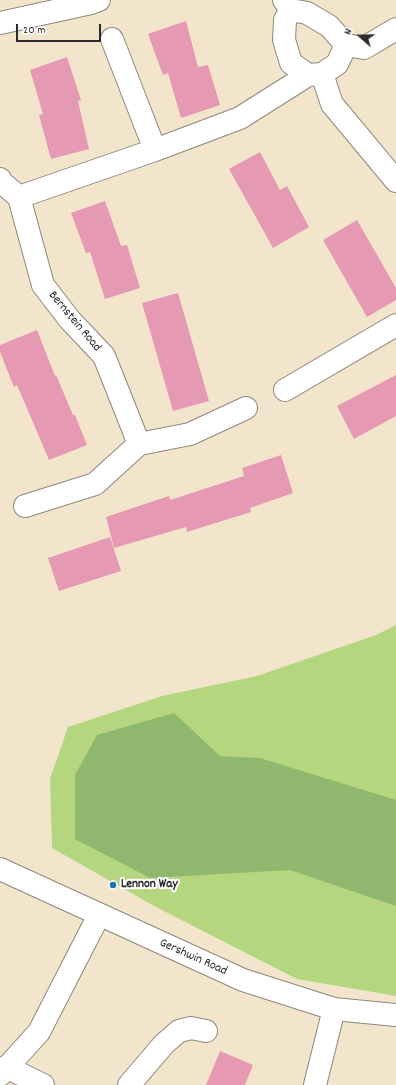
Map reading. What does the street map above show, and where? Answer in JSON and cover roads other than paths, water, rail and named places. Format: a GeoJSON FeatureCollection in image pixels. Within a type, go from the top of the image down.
{"type":"FeatureCollection","features":[{"type":"Feature","properties":{"kind":"street"},"geometry":{"type":"LineString","coordinates":[[0,23],[93,1]]}},
{"type":"Feature","properties":{"kind":"street"},"geometry":{"type":"LineString","coordinates":[[396,29],[364,48],[346,45],[329,26],[307,13],[288,5],[285,20],[284,40],[292,62],[315,75],[332,104],[396,181]]}},
{"type":"Feature","properties":{"kind":"street"},"geometry":{"type":"LineString","coordinates":[[112,39],[155,150]]}},
{"type":"Feature","properties":{"kind":"street"},"geometry":{"type":"LineString","coordinates":[[0,179],[1,182],[19,197],[155,150],[240,118],[337,64],[346,45]]}},
{"type":"Feature","properties":{"kind":"street","name":"Bernstein Road"},"geometry":{"type":"LineString","coordinates":[[19,197],[43,285],[70,320],[104,356],[139,444]]}},
{"type":"Feature","properties":{"kind":"street"},"geometry":{"type":"LineString","coordinates":[[285,390],[396,326]]}},
{"type":"Feature","properties":{"kind":"street"},"geometry":{"type":"LineString","coordinates":[[25,506],[95,484],[139,444],[190,434],[246,408]]}},
{"type":"Feature","properties":{"kind":"street","name":"Gershwin Road"},"geometry":{"type":"LineString","coordinates":[[0,869],[243,980],[334,1009],[396,1015]]}},
{"type":"Feature","properties":{"kind":"street"},"geometry":{"type":"LineString","coordinates":[[43,1085],[3,1071],[39,1032],[98,915]]}},
{"type":"Feature","properties":{"kind":"street"},"geometry":{"type":"LineString","coordinates":[[314,1085],[334,1009]]}},
{"type":"Feature","properties":{"kind":"street"},"geometry":{"type":"LineString","coordinates":[[129,1085],[164,1044],[179,1031],[191,1028],[206,1031]]}},
{"type":"Feature","properties":{"kind":"place","name":"Lennon Way"},"geometry":{"type":"Point","coordinates":[113,885]}}]}
